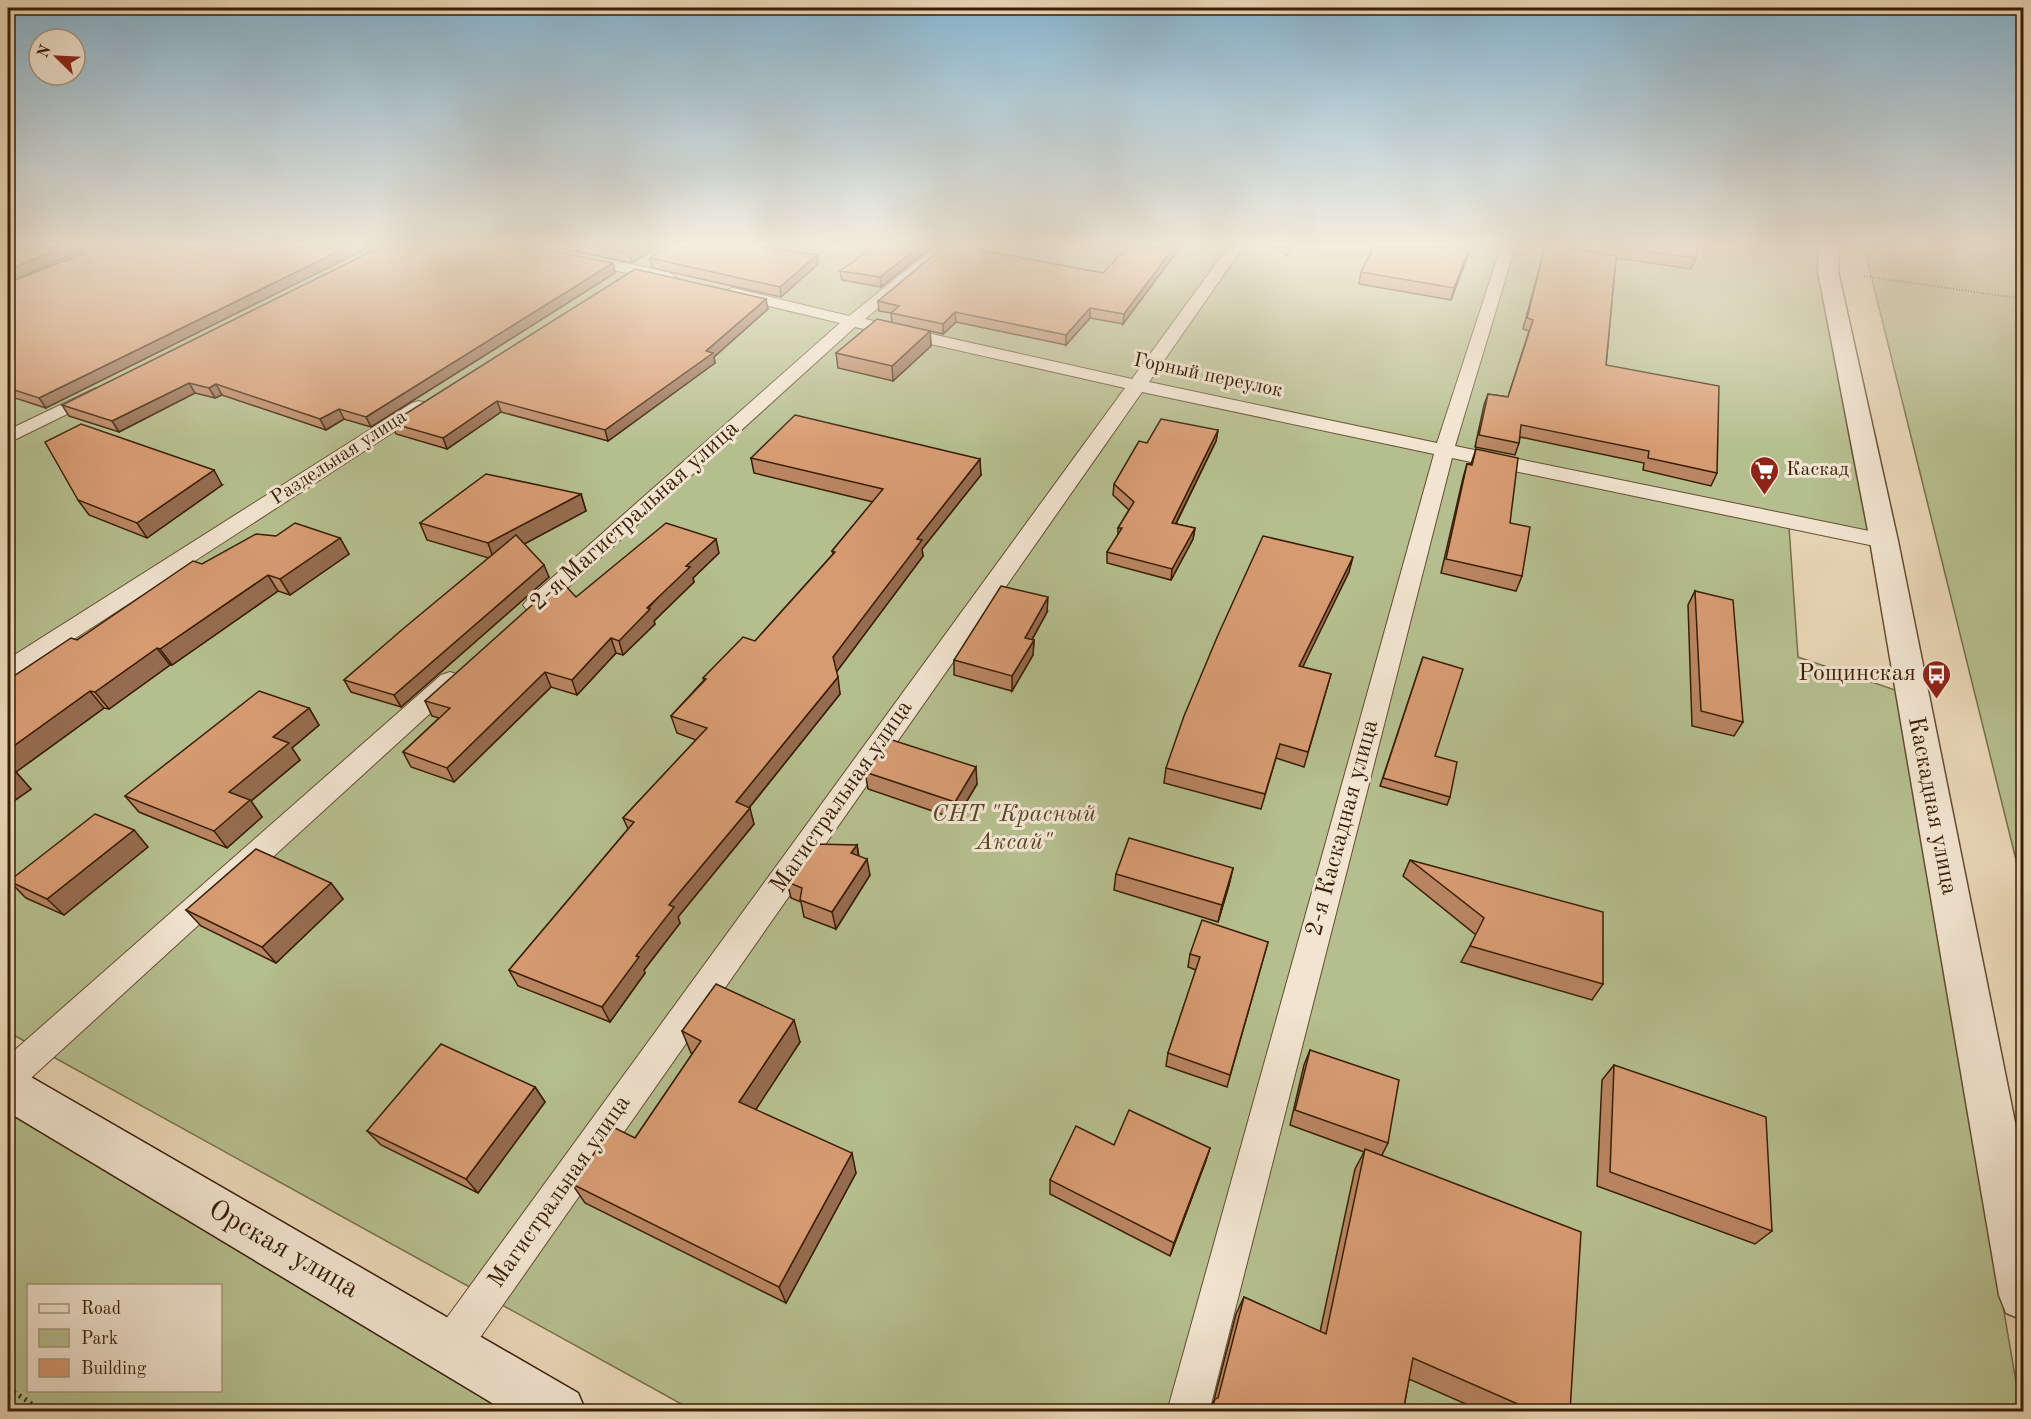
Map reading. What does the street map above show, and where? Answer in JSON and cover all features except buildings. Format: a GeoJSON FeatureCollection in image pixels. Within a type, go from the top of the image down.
{"type":"FeatureCollection","features":[{"type":"Feature","properties":{"kind":"street","name":"Каскадная улица"},"geometry":{"type":"LineString","coordinates":[[1840,313],[2024,1295]]}},
{"type":"Feature","properties":{"kind":"street","name":"Орская улица"},"geometry":{"type":"LineString","coordinates":[[8,1088],[559,1412]]}},
{"type":"Feature","properties":{"kind":"lane","name":"Горный переулок"},"geometry":{"type":"LineString","coordinates":[[815,313],[1136,384],[1884,541]]}},
{"type":"Feature","properties":{"kind":"lane","name":"2-я Магистральная улица"},"geometry":{"type":"LineString","coordinates":[[514,624],[862,313]]}},
{"type":"Feature","properties":{"kind":"lane","name":"Магистральная улица"},"geometry":{"type":"LineString","coordinates":[[449,1348],[1188,313]]}},
{"type":"Feature","properties":{"kind":"lane","name":"2-я Каскадная улица"},"geometry":{"type":"LineString","coordinates":[[1188,1412],[1445,448],[1487,313]]}},
{"type":"Feature","properties":{"kind":"lane"},"geometry":{"type":"LineString","coordinates":[[8,437],[113,384]]}},
{"type":"Feature","properties":{"kind":"lane","name":"Раздельная улица"},"geometry":{"type":"LineString","coordinates":[[8,670],[436,396]]}},
{"type":"Feature","properties":{"kind":"lane"},"geometry":{"type":"LineString","coordinates":[[8,1077],[470,664]]}},
{"type":"Feature","properties":{"kind":"path"},"geometry":{"type":"LineString","coordinates":[[8,1389],[28,1401],[39,1412]]}},
{"type":"Feature","properties":{"kind":"green space","name":"СНТ \"Красный Аксай\""},"geometry":{"type":"Polygon","coordinates":[[[8,313],[1837,313],[1884,541],[1789,527],[1798,657],[1898,691],[2021,1411],[694,1411],[8,1032],[8,313]]]}},
{"type":"Feature","properties":{"kind":"green space"},"geometry":{"type":"Polygon","coordinates":[[[1880,313],[2023,313],[2023,888],[1880,313]]]}},
{"type":"Feature","properties":{"kind":"green space"},"geometry":{"type":"Polygon","coordinates":[[[8,1104],[511,1411],[8,1411],[8,1104]]]}},
{"type":"Feature","properties":{"kind":"place","name":"Каскад"},"geometry":{"type":"Point","coordinates":[1765,496]}},
{"type":"Feature","properties":{"kind":"place","name":"Рощинская"},"geometry":{"type":"Point","coordinates":[1937,700]}}]}
